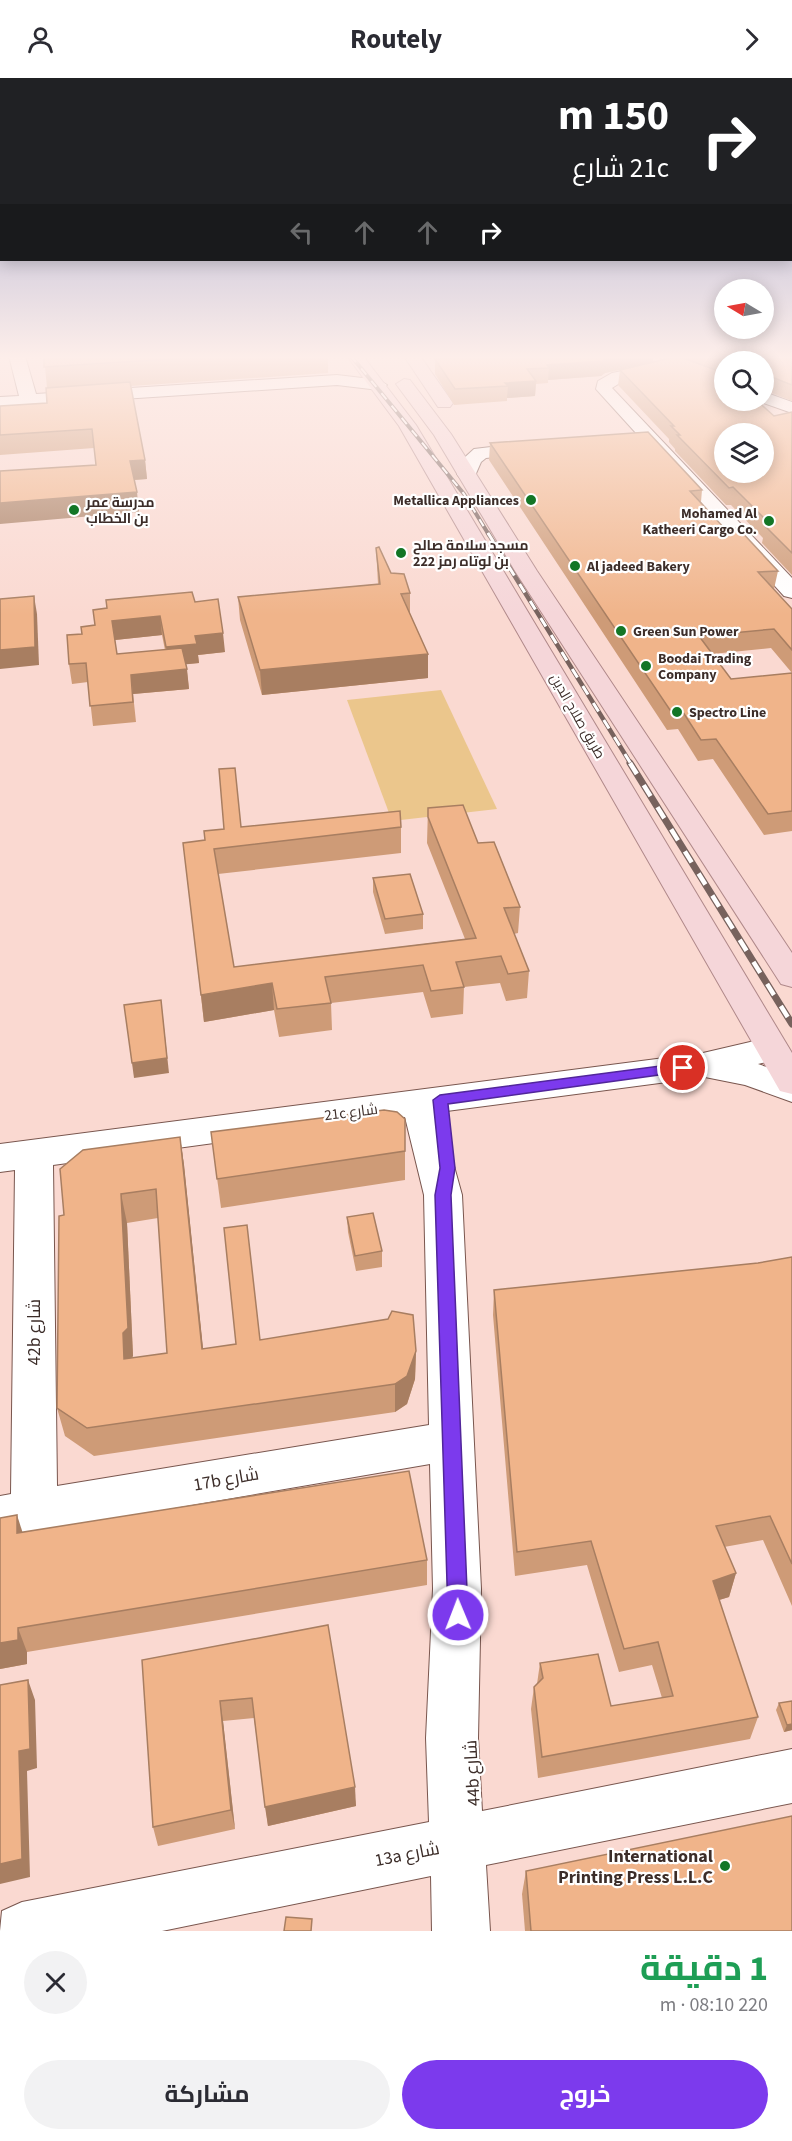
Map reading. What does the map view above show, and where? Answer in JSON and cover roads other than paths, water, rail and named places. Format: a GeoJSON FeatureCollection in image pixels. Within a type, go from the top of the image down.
{"type":"FeatureCollection","features":[{"type":"Feature","properties":{"kind":"main road","name":"طريق صلاح الدين"},"geometry":{"type":"LineString","coordinates":[[415,442],[446,513],[782,1048],[792,1083]]}},
{"type":"Feature","properties":{"kind":"main road"},"geometry":{"type":"LineString","coordinates":[[447,442],[526,571],[633,711],[792,977]]}},
{"type":"Feature","properties":{"kind":"main road"},"geometry":{"type":"LineString","coordinates":[[457,442],[463,468]]}},
{"type":"Feature","properties":{"kind":"main road"},"geometry":{"type":"LineString","coordinates":[[526,571],[552,578]]}},
{"type":"Feature","properties":{"kind":"street"},"geometry":{"type":"LineString","coordinates":[[654,442],[792,591]]}},
{"type":"Feature","properties":{"kind":"street"},"geometry":{"type":"LineString","coordinates":[[463,468],[481,453],[556,447]]}},
{"type":"Feature","properties":{"kind":"street","name":"21c شارع"},"geometry":{"type":"LineString","coordinates":[[17,1156],[703,1065],[782,1048]]}},
{"type":"Feature","properties":{"kind":"street","name":"21c شارع"},"geometry":{"type":"LineString","coordinates":[[703,1065],[752,1074],[792,1090]]}},
{"type":"Feature","properties":{"kind":"street","name":"44b شارع"},"geometry":{"type":"LineString","coordinates":[[430,1101],[443,1195],[452,1441],[458,1615],[452,1716],[466,1842],[479,1931]]}},
{"type":"Feature","properties":{"kind":"street","name":"42b شارع"},"geometry":{"type":"LineString","coordinates":[[17,1156],[17,1514]]}},
{"type":"Feature","properties":{"kind":"street","name":"17b شارع"},"geometry":{"type":"LineString","coordinates":[[17,1514],[452,1441]]}},
{"type":"Feature","properties":{"kind":"street","name":"13a شارع"},"geometry":{"type":"LineString","coordinates":[[22,1931],[792,1776]]}},
{"type":"Feature","properties":{"kind":"street","name":"44b شارع"},"geometry":{"type":"LineString","coordinates":[[461,1931],[466,1842]]}},
{"type":"Feature","properties":{"kind":"railway"},"geometry":{"type":"LineString","coordinates":[[422,442],[464,494],[489,535]]}},
{"type":"Feature","properties":{"kind":"railway"},"geometry":{"type":"LineString","coordinates":[[488,533],[631,764]]}},
{"type":"Feature","properties":{"kind":"railway"},"geometry":{"type":"LineString","coordinates":[[630,763],[792,1024]]}},
{"type":"Feature","properties":{"kind":"place","name":"Metallica Appliances"},"geometry":{"type":"Point","coordinates":[531,500]}},
{"type":"Feature","properties":{"kind":"place","name":"مدرسة عمر بن الخطاب"},"geometry":{"type":"Point","coordinates":[74,510]}},
{"type":"Feature","properties":{"kind":"place","name":"Mohamed Al Katheeri Cargo Co."},"geometry":{"type":"Point","coordinates":[769,521]}},
{"type":"Feature","properties":{"kind":"place","name":"مسجد سلامة صالح بن لوتاه رمز 222"},"geometry":{"type":"Point","coordinates":[401,553]}},
{"type":"Feature","properties":{"kind":"place","name":"Al jadeed Bakery"},"geometry":{"type":"Point","coordinates":[575,566]}},
{"type":"Feature","properties":{"kind":"place","name":"Green Sun Power"},"geometry":{"type":"Point","coordinates":[621,631]}},
{"type":"Feature","properties":{"kind":"place","name":"Boodai Trading Company"},"geometry":{"type":"Point","coordinates":[646,666]}},
{"type":"Feature","properties":{"kind":"place","name":"Spectro Line"},"geometry":{"type":"Point","coordinates":[677,712]}},
{"type":"Feature","properties":{"kind":"place","name":"International Printing Press L.L.C"},"geometry":{"type":"Point","coordinates":[725,1866]}}]}
